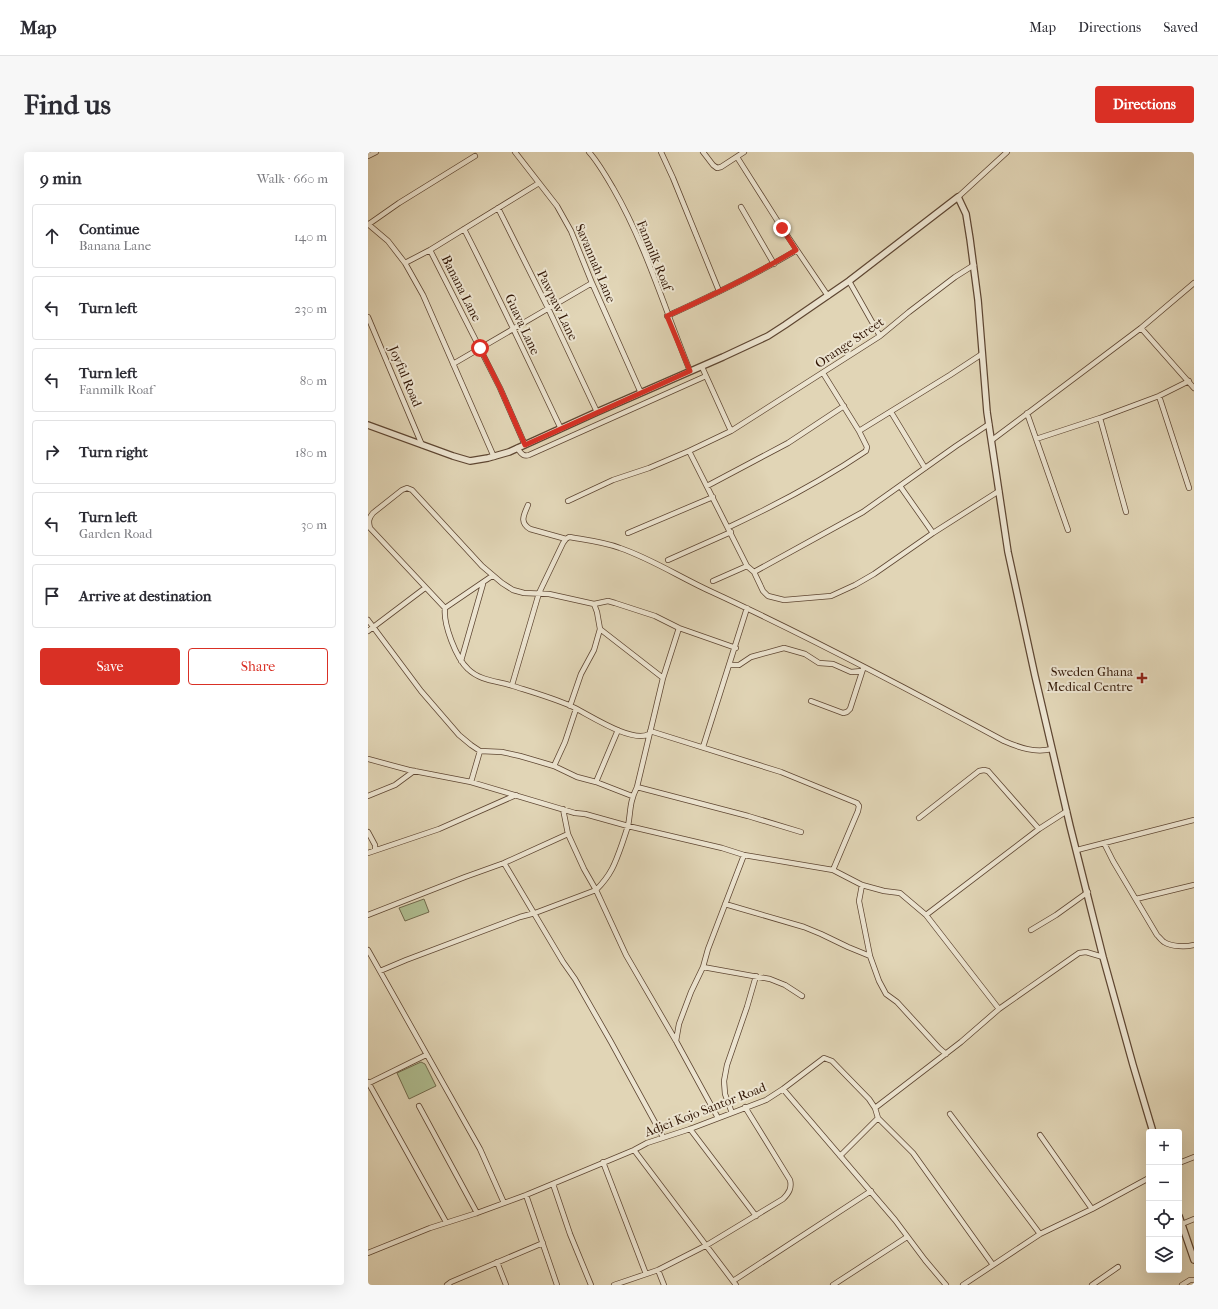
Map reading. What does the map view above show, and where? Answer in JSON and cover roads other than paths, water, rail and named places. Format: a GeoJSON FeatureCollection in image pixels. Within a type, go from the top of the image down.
{"type":"FeatureCollection","features":[{"type":"Feature","properties":{"kind":"street"},"geometry":{"type":"LineString","coordinates":[[368,156],[376,152]]}},
{"type":"Feature","properties":{"kind":"street","name":"Savannah Lane"},"geometry":{"type":"LineString","coordinates":[[515,152],[557,206],[571,231],[592,283],[641,392]]}},
{"type":"Feature","properties":{"kind":"street"},"geometry":{"type":"LineString","coordinates":[[661,152],[719,291]]}},
{"type":"Feature","properties":{"kind":"street"},"geometry":{"type":"LineString","coordinates":[[703,152],[717,168],[722,167],[744,152]]}},
{"type":"Feature","properties":{"kind":"street","name":"Fanmilk Roaf"},"geometry":{"type":"LineString","coordinates":[[591,153],[623,206],[638,239],[667,316],[690,371]]}},
{"type":"Feature","properties":{"kind":"street"},"geometry":{"type":"LineString","coordinates":[[368,425],[470,461],[494,457],[525,445],[641,392],[702,367],[768,336],[849,281],[958,197],[1005,153]]}},
{"type":"Feature","properties":{"kind":"street"},"geometry":{"type":"LineString","coordinates":[[475,156],[389,209],[368,224],[388,241],[405,263],[423,295],[494,457]]}},
{"type":"Feature","properties":{"kind":"street"},"geometry":{"type":"LineString","coordinates":[[737,157],[796,250],[828,296]]}},
{"type":"Feature","properties":{"kind":"street"},"geometry":{"type":"LineString","coordinates":[[405,263],[430,250],[539,182]]}},
{"type":"Feature","properties":{"kind":"street"},"geometry":{"type":"LineString","coordinates":[[958,197],[966,214],[974,265],[989,424],[1008,552],[1052,749],[1103,957],[1152,1129]]}},
{"type":"Feature","properties":{"kind":"street"},"geometry":{"type":"LineString","coordinates":[[741,207],[774,264]]}},
{"type":"Feature","properties":{"kind":"street","name":"Pawpaw Lane"},"geometry":{"type":"LineString","coordinates":[[498,208],[548,308],[596,412]]}},
{"type":"Feature","properties":{"kind":"street","name":"Guava Lane"},"geometry":{"type":"LineString","coordinates":[[464,229],[491,281],[561,428]]}},
{"type":"Feature","properties":{"kind":"street","name":"Banana Lane"},"geometry":{"type":"LineString","coordinates":[[430,250],[500,388],[525,445]]}},
{"type":"Feature","properties":{"kind":"street"},"geometry":{"type":"LineString","coordinates":[[667,316],[774,264],[796,250]]}},
{"type":"Feature","properties":{"kind":"street","name":"Orange Street"},"geometry":{"type":"LineString","coordinates":[[568,501],[613,480],[649,468],[689,451],[731,431],[880,336],[955,277],[974,265]]}},
{"type":"Feature","properties":{"kind":"street"},"geometry":{"type":"LineString","coordinates":[[849,281],[880,336]]}},
{"type":"Feature","properties":{"kind":"street"},"geometry":{"type":"LineString","coordinates":[[453,364],[592,283]]}},
{"type":"Feature","properties":{"kind":"street"},"geometry":{"type":"LineString","coordinates":[[992,440],[1141,328],[1194,283]]}},
{"type":"Feature","properties":{"kind":"street","name":"Joyful Road"},"geometry":{"type":"LineString","coordinates":[[368,317],[422,445]]}},
{"type":"Feature","properties":{"kind":"street"},"geometry":{"type":"LineString","coordinates":[[1141,328],[1194,388]]}},
{"type":"Feature","properties":{"kind":"street"},"geometry":{"type":"LineString","coordinates":[[859,431],[982,354]]}},
{"type":"Feature","properties":{"kind":"street"},"geometry":{"type":"LineString","coordinates":[[702,367],[731,431]]}},
{"type":"Feature","properties":{"kind":"street"},"geometry":{"type":"LineString","coordinates":[[668,560],[730,530],[826,477],[866,451],[867,447],[859,431],[823,373]]}},
{"type":"Feature","properties":{"kind":"street"},"geometry":{"type":"LineString","coordinates":[[517,448],[522,455],[529,455],[706,376]]}},
{"type":"Feature","properties":{"kind":"street"},"geometry":{"type":"LineString","coordinates":[[1036,439],[1100,418],[1159,396],[1189,381]]}},
{"type":"Feature","properties":{"kind":"street"},"geometry":{"type":"LineString","coordinates":[[1159,396],[1189,488]]}},
{"type":"Feature","properties":{"kind":"street"},"geometry":{"type":"LineString","coordinates":[[707,486],[788,443],[844,406]]}},
{"type":"Feature","properties":{"kind":"street"},"geometry":{"type":"LineString","coordinates":[[891,412],[925,468]]}},
{"type":"Feature","properties":{"kind":"street"},"geometry":{"type":"LineString","coordinates":[[1027,414],[1068,530]]}},
{"type":"Feature","properties":{"kind":"street"},"geometry":{"type":"LineString","coordinates":[[1100,418],[1126,512]]}},
{"type":"Feature","properties":{"kind":"street"},"geometry":{"type":"LineString","coordinates":[[754,572],[863,512],[989,424]]}},
{"type":"Feature","properties":{"kind":"street"},"geometry":{"type":"LineString","coordinates":[[689,451],[747,566],[754,572],[763,591],[768,596],[784,600],[831,596],[855,585],[874,574],[933,533],[1000,491]]}},
{"type":"Feature","properties":{"kind":"street"},"geometry":{"type":"LineString","coordinates":[[900,486],[933,533]]}},
{"type":"Feature","properties":{"kind":"street"},"geometry":{"type":"LineString","coordinates":[[445,608],[370,528],[369,518],[373,513],[402,490],[407,488],[412,490],[492,576],[513,590],[524,593],[549,594],[594,604],[608,601],[655,616],[679,628],[736,648]]}},
{"type":"Feature","properties":{"kind":"street"},"geometry":{"type":"LineString","coordinates":[[628,533],[713,497]]}},
{"type":"Feature","properties":{"kind":"street"},"geometry":{"type":"LineString","coordinates":[[528,505],[523,522],[530,529],[566,539],[569,538],[619,548],[648,560],[866,667],[1004,741],[1019,748],[1035,751],[1052,749]]}},
{"type":"Feature","properties":{"kind":"street"},"geometry":{"type":"LineString","coordinates":[[512,685],[539,593],[566,539]]}},
{"type":"Feature","properties":{"kind":"street"},"geometry":{"type":"LineString","coordinates":[[713,581],[747,566]]}},
{"type":"Feature","properties":{"kind":"street"},"geometry":{"type":"LineString","coordinates":[[492,576],[483,584],[445,608],[444,615],[452,641],[461,661],[468,670],[476,675],[490,680],[512,685],[570,706],[618,730],[638,737],[645,736],[649,733],[703,747],[781,772],[857,804],[859,806],[858,811],[833,870]]}},
{"type":"Feature","properties":{"kind":"street"},"geometry":{"type":"LineString","coordinates":[[461,661],[483,584]]}},
{"type":"Feature","properties":{"kind":"street"},"geometry":{"type":"LineString","coordinates":[[368,631],[425,588]]}},
{"type":"Feature","properties":{"kind":"street"},"geometry":{"type":"LineString","coordinates":[[570,706],[581,674],[594,650],[600,629],[594,604]]}},
{"type":"Feature","properties":{"kind":"street"},"geometry":{"type":"LineString","coordinates":[[703,747],[736,648],[747,608]]}},
{"type":"Feature","properties":{"kind":"street"},"geometry":{"type":"LineString","coordinates":[[368,620],[443,717],[459,735],[480,751],[502,752],[554,766],[577,777],[596,782],[632,796]]}},
{"type":"Feature","properties":{"kind":"street"},"geometry":{"type":"LineString","coordinates":[[380,971],[520,917],[535,913],[596,890],[603,883],[615,866],[628,826],[632,796],[637,787],[663,678],[679,628]]}},
{"type":"Feature","properties":{"kind":"street"},"geometry":{"type":"LineString","coordinates":[[600,629],[663,678]]}},
{"type":"Feature","properties":{"kind":"street"},"geometry":{"type":"LineString","coordinates":[[730,665],[739,665],[751,657],[784,648],[804,654],[819,663],[833,664],[851,672],[862,671]]}},
{"type":"Feature","properties":{"kind":"street"},"geometry":{"type":"LineString","coordinates":[[811,701],[843,713],[847,712],[850,709],[862,671],[866,667]]}},
{"type":"Feature","properties":{"kind":"street"},"geometry":{"type":"LineString","coordinates":[[554,766],[563,747],[576,709]]}},
{"type":"Feature","properties":{"kind":"street"},"geometry":{"type":"LineString","coordinates":[[596,782],[618,730]]}},
{"type":"Feature","properties":{"kind":"street"},"geometry":{"type":"LineString","coordinates":[[471,782],[480,751]]}},
{"type":"Feature","properties":{"kind":"street"},"geometry":{"type":"LineString","coordinates":[[368,759],[414,771],[471,782],[563,810],[722,848],[744,855],[833,870],[862,885],[884,891],[900,893],[926,915],[999,1009]]}},
{"type":"Feature","properties":{"kind":"street"},"geometry":{"type":"LineString","coordinates":[[919,818],[980,771],[984,770],[988,771],[1039,829]]}},
{"type":"Feature","properties":{"kind":"street"},"geometry":{"type":"LineString","coordinates":[[368,796],[395,785],[414,771]]}},
{"type":"Feature","properties":{"kind":"street"},"geometry":{"type":"LineString","coordinates":[[637,787],[748,816],[801,832]]}},
{"type":"Feature","properties":{"kind":"street"},"geometry":{"type":"LineString","coordinates":[[368,853],[439,829],[516,795]]}},
{"type":"Feature","properties":{"kind":"street"},"geometry":{"type":"LineString","coordinates":[[563,810],[568,834],[626,955],[676,1041],[718,1118]]}},
{"type":"Feature","properties":{"kind":"street"},"geometry":{"type":"LineString","coordinates":[[926,915],[1039,829],[1067,811]]}},
{"type":"Feature","properties":{"kind":"street"},"geometry":{"type":"LineString","coordinates":[[1077,850],[1194,820]]}},
{"type":"Feature","properties":{"kind":"street"},"geometry":{"type":"LineString","coordinates":[[368,832],[375,845],[375,850]]}},
{"type":"Feature","properties":{"kind":"street"},"geometry":{"type":"LineString","coordinates":[[368,915],[504,863],[568,834]]}},
{"type":"Feature","properties":{"kind":"street"},"geometry":{"type":"LineString","coordinates":[[1104,843],[1157,935],[1165,943],[1188,947],[1194,945]]}},
{"type":"Feature","properties":{"kind":"street"},"geometry":{"type":"LineString","coordinates":[[676,1041],[679,1024],[690,992],[703,967],[708,949],[744,855]]}},
{"type":"Feature","properties":{"kind":"street"},"geometry":{"type":"LineString","coordinates":[[504,863],[535,913],[562,962],[575,979],[663,1137]]}},
{"type":"Feature","properties":{"kind":"street"},"geometry":{"type":"LineString","coordinates":[[862,885],[859,901],[870,956],[879,981],[886,994],[897,1002],[946,1054]]}},
{"type":"Feature","properties":{"kind":"street"},"geometry":{"type":"LineString","coordinates":[[1136,899],[1194,885]]}},
{"type":"Feature","properties":{"kind":"street"},"geometry":{"type":"LineString","coordinates":[[1031,930],[1056,915],[1088,892]]}},
{"type":"Feature","properties":{"kind":"street"},"geometry":{"type":"LineString","coordinates":[[725,904],[804,927],[870,956]]}},
{"type":"Feature","properties":{"kind":"street"},"geometry":{"type":"LineString","coordinates":[[368,950],[480,1149],[504,1203]]}},
{"type":"Feature","properties":{"kind":"street"},"geometry":{"type":"LineString","coordinates":[[992,1265],[913,1153],[878,1118],[875,1108],[946,1054],[999,1009],[1079,953],[1086,952],[1103,957]]}},
{"type":"Feature","properties":{"kind":"street"},"geometry":{"type":"LineString","coordinates":[[703,967],[770,979],[785,985],[802,996]]}},
{"type":"Feature","properties":{"kind":"street"},"geometry":{"type":"LineString","coordinates":[[732,1112],[725,1094],[724,1081],[727,1065],[756,976]]}},
{"type":"Feature","properties":{"kind":"street"},"geometry":{"type":"LineString","coordinates":[[426,1055],[368,1083],[446,1222]]}},
{"type":"Feature","properties":{"kind":"street","name":"Adjei Kojo Santor Road"},"geometry":{"type":"LineString","coordinates":[[368,1253],[446,1222],[478,1213],[526,1195],[634,1150],[647,1143],[690,1129],[766,1100],[824,1058],[832,1061],[869,1099],[875,1108]]}},
{"type":"Feature","properties":{"kind":"street"},"geometry":{"type":"LineString","coordinates":[[783,1089],[895,1220],[943,1284]]}},
{"type":"Feature","properties":{"kind":"street"},"geometry":{"type":"LineString","coordinates":[[419,1106],[478,1213]]}},
{"type":"Feature","properties":{"kind":"street"},"geometry":{"type":"LineString","coordinates":[[614,1285],[658,1270],[707,1245],[788,1195],[791,1186],[790,1180],[745,1107]]}},
{"type":"Feature","properties":{"kind":"street"},"geometry":{"type":"LineString","coordinates":[[950,1114],[1040,1234]]}},
{"type":"Feature","properties":{"kind":"street"},"geometry":{"type":"LineString","coordinates":[[840,1156],[878,1118]]}},
{"type":"Feature","properties":{"kind":"street"},"geometry":{"type":"LineString","coordinates":[[690,1129],[756,1216]]}},
{"type":"Feature","properties":{"kind":"street"},"geometry":{"type":"LineString","coordinates":[[1040,1135],[1092,1209]]}},
{"type":"Feature","properties":{"kind":"street"},"geometry":{"type":"LineString","coordinates":[[634,1150],[735,1283],[871,1191]]}},
{"type":"Feature","properties":{"kind":"street"},"geometry":{"type":"LineString","coordinates":[[1182,1162],[1194,1157]]}},
{"type":"Feature","properties":{"kind":"street"},"geometry":{"type":"LineString","coordinates":[[603,1162],[646,1274]]}},
{"type":"Feature","properties":{"kind":"street"},"geometry":{"type":"LineString","coordinates":[[964,1285],[1040,1234],[1092,1209],[1146,1180]]}},
{"type":"Feature","properties":{"kind":"street"},"geometry":{"type":"LineString","coordinates":[[553,1184],[570,1234],[591,1285]]}},
{"type":"Feature","properties":{"kind":"street"},"geometry":{"type":"LineString","coordinates":[[526,1195],[557,1285]]}},
{"type":"Feature","properties":{"kind":"street"},"geometry":{"type":"LineString","coordinates":[[1194,1219],[1182,1224],[1194,1260]]}},
{"type":"Feature","properties":{"kind":"street"},"geometry":{"type":"LineString","coordinates":[[833,1285],[907,1237]]}},
{"type":"Feature","properties":{"kind":"street"},"geometry":{"type":"LineString","coordinates":[[447,1285],[450,1282],[543,1243]]}},
{"type":"Feature","properties":{"kind":"street"},"geometry":{"type":"LineString","coordinates":[[497,1262],[506,1285]]}},
{"type":"Feature","properties":{"kind":"street"},"geometry":{"type":"LineString","coordinates":[[1092,1285],[1118,1267]]}},
{"type":"Feature","properties":{"kind":"street"},"geometry":{"type":"LineString","coordinates":[[658,1270],[664,1285]]}},
{"type":"Feature","properties":{"kind":"street"},"geometry":{"type":"LineString","coordinates":[[1182,1285],[1190,1280],[1194,1280]]}},
{"type":"Feature","properties":{"kind":"place","name":"Sweden Ghana Medical Centre"},"geometry":{"type":"Point","coordinates":[1142,678]}}]}
